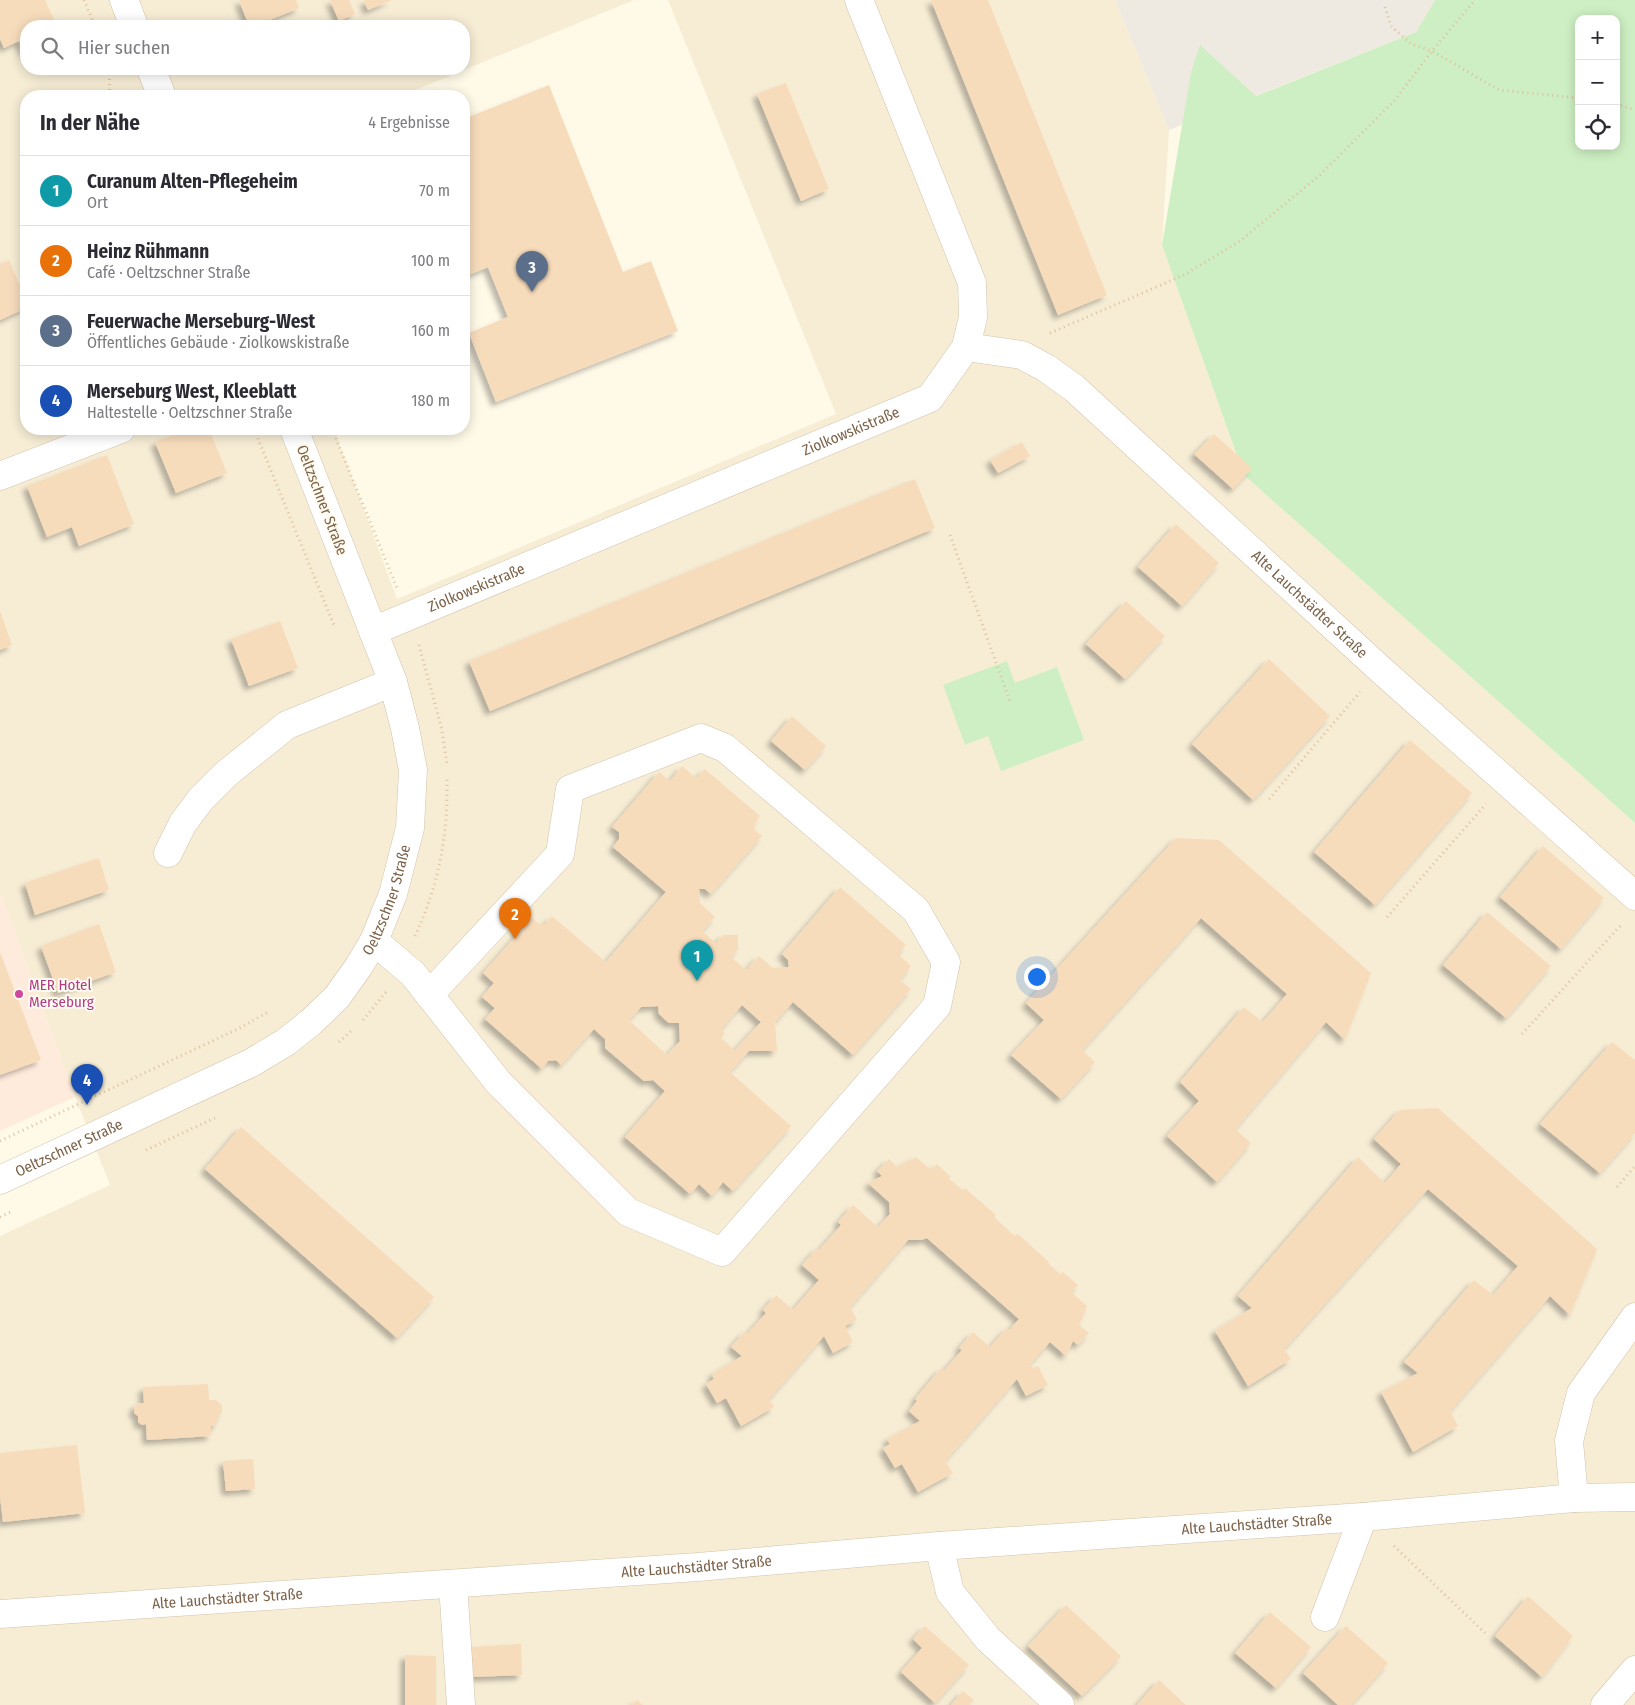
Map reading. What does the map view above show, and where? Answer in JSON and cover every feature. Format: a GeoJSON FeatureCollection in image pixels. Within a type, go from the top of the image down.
{"type":"FeatureCollection","features":[{"type":"Feature","properties":{"kind":"street"},"geometry":{"type":"LineString","coordinates":[[124,0],[132,20]]}},
{"type":"Feature","properties":{"kind":"street","name":"Ziolkowskistraße"},"geometry":{"type":"LineString","coordinates":[[372,632],[930,398],[966,347],[973,317],[972,283],[859,0]]}},
{"type":"Feature","properties":{"kind":"street"},"geometry":{"type":"LineString","coordinates":[[153,75],[160,90]]}},
{"type":"Feature","properties":{"kind":"street","name":"Alte Lauchstädter Straße"},"geometry":{"type":"LineString","coordinates":[[966,347],[1022,355],[1046,368],[1074,388],[1380,669],[1635,896]]}},
{"type":"Feature","properties":{"kind":"street"},"geometry":{"type":"LineString","coordinates":[[0,476],[105,435]]}},
{"type":"Feature","properties":{"kind":"street","name":"Oeltzschner Straße"},"geometry":{"type":"LineString","coordinates":[[0,1180],[251,1063],[286,1042],[338,997],[374,941],[393,894],[410,828],[413,770],[405,728],[393,682],[296,435]]}},
{"type":"Feature","properties":{"kind":"street"},"geometry":{"type":"LineString","coordinates":[[168,853],[183,823],[201,799],[226,774],[287,725],[393,682]]}},
{"type":"Feature","properties":{"kind":"street"},"geometry":{"type":"LineString","coordinates":[[374,941],[413,974],[429,995],[498,1082],[628,1212],[722,1252],[937,1006],[946,962],[916,910],[724,748],[701,738],[570,789],[560,854],[429,995]]}},
{"type":"Feature","properties":{"kind":"street"},"geometry":{"type":"LineString","coordinates":[[1574,1498],[1569,1441],[1581,1392],[1635,1318]]}},
{"type":"Feature","properties":{"kind":"street","name":"Alte Lauchstädter Straße"},"geometry":{"type":"LineString","coordinates":[[0,1614],[698,1567],[939,1546],[1364,1517],[1574,1498],[1635,1497]]}},
{"type":"Feature","properties":{"kind":"street"},"geometry":{"type":"LineString","coordinates":[[1325,1617],[1364,1517]]}},
{"type":"Feature","properties":{"kind":"street"},"geometry":{"type":"LineString","coordinates":[[939,1546],[950,1592],[988,1639],[1060,1705]]}},
{"type":"Feature","properties":{"kind":"street"},"geometry":{"type":"LineString","coordinates":[[453,1584],[461,1705]]}},
{"type":"Feature","properties":{"kind":"street"},"geometry":{"type":"LineString","coordinates":[[1605,1705],[1635,1670]]}},
{"type":"Feature","properties":{"kind":"path"},"geometry":{"type":"LineString","coordinates":[[84,0],[92,20]]}},
{"type":"Feature","properties":{"kind":"path"},"geometry":{"type":"LineString","coordinates":[[1022,355],[1029,342],[1184,275],[1240,241],[1321,174],[1394,101],[1475,0]]}},
{"type":"Feature","properties":{"kind":"path"},"geometry":{"type":"LineString","coordinates":[[1385,7],[1391,26],[1411,44],[1432,52],[1499,90],[1575,98]]}},
{"type":"Feature","properties":{"kind":"path"},"geometry":{"type":"LineString","coordinates":[[109,75],[110,90]]}},
{"type":"Feature","properties":{"kind":"path"},"geometry":{"type":"LineString","coordinates":[[1619,105],[1635,110]]}},
{"type":"Feature","properties":{"kind":"path"},"geometry":{"type":"LineString","coordinates":[[256,435],[337,632]]}},
{"type":"Feature","properties":{"kind":"path"},"geometry":{"type":"LineString","coordinates":[[334,435],[422,651],[442,730],[446,756],[448,810],[438,872],[421,922],[402,965],[391,985],[372,1010],[337,1044]]}},
{"type":"Feature","properties":{"kind":"path"},"geometry":{"type":"LineString","coordinates":[[950,535],[1011,704]]}},
{"type":"Feature","properties":{"kind":"path"},"geometry":{"type":"LineString","coordinates":[[1269,799],[1380,669]]}},
{"type":"Feature","properties":{"kind":"path"},"geometry":{"type":"LineString","coordinates":[[1387,917],[1506,781]]}},
{"type":"Feature","properties":{"kind":"path"},"geometry":{"type":"LineString","coordinates":[[1522,1034],[1622,924]]}},
{"type":"Feature","properties":{"kind":"path"},"geometry":{"type":"LineString","coordinates":[[0,1141],[240,1028],[274,1008]]}},
{"type":"Feature","properties":{"kind":"path"},"geometry":{"type":"LineString","coordinates":[[139,1153],[216,1117]]}},
{"type":"Feature","properties":{"kind":"path"},"geometry":{"type":"LineString","coordinates":[[1617,1187],[1635,1166]]}},
{"type":"Feature","properties":{"kind":"path"},"geometry":{"type":"LineString","coordinates":[[0,1217],[17,1209]]}},
{"type":"Feature","properties":{"kind":"path"},"geometry":{"type":"LineString","coordinates":[[1364,1517],[1485,1633]]}},
{"type":"Feature","properties":{"kind":"shaded area"},"geometry":{"type":"Polygon","coordinates":[[[0,0],[634,0],[470,68],[470,20],[20,20],[20,75],[452,75],[416,90],[20,90],[20,435],[336,435],[397,599],[836,414],[668,0],[1115,0],[1169,130],[1162,245],[1244,475],[1635,823],[1635,1705],[0,1705],[0,1236],[110,1185],[75,1097],[0,892],[0,0]]]}},
{"type":"Feature","properties":{"kind":"shaded area"},"geometry":{"type":"Polygon","coordinates":[[[1115,0],[1435,0],[1416,32],[1169,130],[1115,0]]]}},
{"type":"Feature","properties":{"kind":"shaded area","name":"MER Hotel Merseburg"},"geometry":{"type":"Polygon","coordinates":[[[0,892],[75,1097],[0,1131],[0,892]]]}},
{"type":"Feature","properties":{"kind":"green space"},"geometry":{"type":"Polygon","coordinates":[[[1435,0],[1635,0],[1635,823],[1244,475],[1162,245],[1191,72],[1200,45],[1256,96],[1416,32],[1435,0]]]}},
{"type":"Feature","properties":{"kind":"green space"},"geometry":{"type":"Polygon","coordinates":[[[1007,661],[1015,683],[1057,667],[1084,740],[1001,771],[988,736],[965,745],[943,685],[1007,661]]]}},
{"type":"Feature","properties":{"kind":"building"},"geometry":{"type":"Polygon","coordinates":[[[0,0],[45,0],[54,20],[20,20],[20,43],[19,41],[4,48],[0,39],[0,0]]]}},
{"type":"Feature","properties":{"kind":"building"},"geometry":{"type":"Polygon","coordinates":[[[239,0],[296,0],[299,8],[270,20],[247,20],[239,0]]]}},
{"type":"Feature","properties":{"kind":"building"},"geometry":{"type":"Polygon","coordinates":[[[330,0],[349,0],[355,14],[339,20],[330,0]]]}},
{"type":"Feature","properties":{"kind":"building"},"geometry":{"type":"Polygon","coordinates":[[[364,0],[392,0],[368,10],[364,0]]]}},
{"type":"Feature","properties":{"kind":"building"},"geometry":{"type":"Polygon","coordinates":[[[931,0],[988,0],[1107,295],[1058,315],[931,0]]]}},
{"type":"Feature","properties":{"kind":"building"},"geometry":{"type":"Polygon","coordinates":[[[786,83],[829,189],[801,201],[757,94],[786,83]]]}},
{"type":"Feature","properties":{"kind":"building"},"geometry":{"type":"Polygon","coordinates":[[[549,85],[623,272],[651,261],[678,331],[496,402],[470,336],[470,333],[508,317],[488,267],[470,274],[470,117],[549,85]]]}},
{"type":"Feature","properties":{"kind":"building"},"geometry":{"type":"Polygon","coordinates":[[[9,260],[20,286],[20,311],[0,320],[0,264],[9,260]]]}},
{"type":"Feature","properties":{"kind":"building"},"geometry":{"type":"Polygon","coordinates":[[[1214,434],[1252,468],[1233,489],[1194,454],[1214,434]]]}},
{"type":"Feature","properties":{"kind":"building"},"geometry":{"type":"Polygon","coordinates":[[[173,435],[211,435],[227,473],[176,493],[155,442],[173,435]]]}},
{"type":"Feature","properties":{"kind":"building"},"geometry":{"type":"Polygon","coordinates":[[[1022,442],[1030,456],[998,473],[990,460],[1022,442]]]}},
{"type":"Feature","properties":{"kind":"building"},"geometry":{"type":"Polygon","coordinates":[[[107,455],[134,524],[79,546],[72,527],[47,537],[27,486],[107,455]]]}},
{"type":"Feature","properties":{"kind":"building"},"geometry":{"type":"Polygon","coordinates":[[[915,479],[935,528],[490,711],[469,661],[915,479]]]}},
{"type":"Feature","properties":{"kind":"building"},"geometry":{"type":"Polygon","coordinates":[[[1176,524],[1219,563],[1182,606],[1138,567],[1176,524]]]}},
{"type":"Feature","properties":{"kind":"building"},"geometry":{"type":"Polygon","coordinates":[[[1126,601],[1165,636],[1125,679],[1086,644],[1126,601]]]}},
{"type":"Feature","properties":{"kind":"building"},"geometry":{"type":"Polygon","coordinates":[[[0,611],[12,645],[0,650],[0,611]]]}},
{"type":"Feature","properties":{"kind":"building"},"geometry":{"type":"Polygon","coordinates":[[[280,621],[298,668],[249,686],[231,639],[280,621]]]}},
{"type":"Feature","properties":{"kind":"building"},"geometry":{"type":"Polygon","coordinates":[[[1269,659],[1330,716],[1253,800],[1192,744],[1269,659]]]}},
{"type":"Feature","properties":{"kind":"building"},"geometry":{"type":"Polygon","coordinates":[[[792,716],[826,746],[805,770],[771,741],[792,716]]]}},
{"type":"Feature","properties":{"kind":"building"},"geometry":{"type":"Polygon","coordinates":[[[1410,740],[1472,793],[1375,905],[1314,852],[1410,740]]]}},
{"type":"Feature","properties":{"kind":"building"},"geometry":{"type":"Polygon","coordinates":[[[682,766],[696,778],[705,769],[760,816],[755,823],[754,829],[762,836],[711,894],[705,889],[699,889],[700,903],[715,917],[702,931],[716,943],[723,935],[738,935],[738,949],[731,957],[746,970],[759,956],[773,968],[789,967],[788,960],[782,954],[840,887],[906,945],[898,954],[911,966],[900,980],[911,989],[853,1055],[793,1002],[775,1022],[777,1051],[749,1051],[730,1072],[791,1126],[733,1191],[723,1182],[712,1196],[699,1184],[690,1194],[625,1137],[665,1091],[653,1080],[644,1081],[605,1048],[605,1039],[594,1029],[561,1065],[556,1060],[548,1061],[542,1069],[485,1019],[495,1008],[482,997],[494,983],[483,973],[532,918],[539,924],[545,924],[552,916],[606,962],[666,892],[613,847],[619,839],[619,832],[612,827],[659,772],[670,781],[682,766]],[[742,1005],[721,1029],[725,1033],[721,1038],[735,1050],[761,1022],[742,1005]],[[658,1006],[641,1007],[629,1020],[667,1055],[680,1041],[679,1023],[669,1023],[659,1014],[658,1006]]]}},
{"type":"Feature","properties":{"kind":"building"},"geometry":{"type":"Polygon","coordinates":[[[1176,838],[1219,840],[1371,973],[1345,1040],[1326,1022],[1235,1129],[1251,1143],[1217,1182],[1167,1136],[1199,1101],[1180,1082],[1244,1007],[1263,1022],[1287,994],[1201,918],[1082,1050],[1095,1062],[1061,1099],[1011,1055],[1044,1020],[1026,1003],[1176,838]]]}},
{"type":"Feature","properties":{"kind":"building"},"geometry":{"type":"Polygon","coordinates":[[[1543,846],[1604,898],[1561,949],[1500,897],[1543,846]]]}},
{"type":"Feature","properties":{"kind":"building"},"geometry":{"type":"Polygon","coordinates":[[[99,858],[109,890],[35,915],[25,883],[99,858]]]}},
{"type":"Feature","properties":{"kind":"building"},"geometry":{"type":"Polygon","coordinates":[[[1487,912],[1551,966],[1506,1018],[1443,965],[1487,912]]]}},
{"type":"Feature","properties":{"kind":"building"},"geometry":{"type":"Polygon","coordinates":[[[99,924],[116,972],[58,993],[41,946],[99,924]]]}},
{"type":"Feature","properties":{"kind":"building"},"geometry":{"type":"Polygon","coordinates":[[[0,952],[41,1060],[0,1075],[0,952]]]}},
{"type":"Feature","properties":{"kind":"building"},"geometry":{"type":"Polygon","coordinates":[[[1612,1042],[1635,1060],[1635,1133],[1600,1173],[1540,1124],[1612,1042]]]}},
{"type":"Feature","properties":{"kind":"building"},"geometry":{"type":"Polygon","coordinates":[[[1438,1108],[1597,1249],[1570,1315],[1550,1296],[1450,1411],[1458,1426],[1413,1452],[1381,1392],[1418,1373],[1404,1362],[1474,1280],[1493,1295],[1518,1266],[1428,1189],[1284,1349],[1291,1359],[1248,1386],[1215,1331],[1252,1308],[1238,1296],[1358,1157],[1385,1183],[1401,1164],[1374,1139],[1400,1110],[1438,1108]]]}},
{"type":"Feature","properties":{"kind":"building"},"geometry":{"type":"Polygon","coordinates":[[[241,1127],[434,1297],[397,1338],[205,1169],[241,1127]]]}},
{"type":"Feature","properties":{"kind":"building"},"geometry":{"type":"Polygon","coordinates":[[[916,1157],[931,1170],[937,1164],[951,1177],[949,1179],[963,1190],[965,1188],[996,1215],[994,1217],[1015,1236],[1018,1234],[1060,1274],[1063,1272],[1078,1285],[1071,1292],[1087,1306],[1079,1325],[1089,1333],[1078,1345],[1073,1341],[1066,1356],[1050,1342],[1030,1364],[1033,1368],[1038,1366],[1048,1385],[1026,1396],[1017,1379],[945,1461],[953,1473],[918,1492],[902,1464],[895,1468],[883,1448],[890,1444],[887,1439],[920,1421],[909,1411],[917,1401],[915,1399],[941,1368],[944,1371],[962,1350],[959,1348],[973,1332],[990,1347],[1007,1328],[1009,1330],[1019,1319],[927,1238],[908,1240],[850,1307],[857,1320],[845,1326],[853,1342],[833,1353],[824,1336],[769,1399],[774,1407],[741,1426],[726,1398],[717,1403],[706,1384],[714,1379],[712,1374],[742,1356],[731,1347],[745,1331],[747,1334],[766,1313],[763,1310],[776,1295],[793,1310],[819,1280],[802,1265],[817,1248],[819,1250],[841,1225],[838,1222],[853,1205],[878,1227],[890,1214],[889,1202],[868,1183],[882,1176],[877,1171],[889,1159],[897,1167],[916,1157]]]}},
{"type":"Feature","properties":{"kind":"building"},"geometry":{"type":"Polygon","coordinates":[[[208,1384],[209,1400],[216,1400],[222,1405],[222,1412],[217,1418],[218,1422],[211,1426],[211,1436],[147,1440],[146,1424],[142,1425],[138,1422],[138,1416],[134,1413],[134,1408],[137,1404],[144,1403],[143,1387],[208,1384]]]}},
{"type":"Feature","properties":{"kind":"building"},"geometry":{"type":"Polygon","coordinates":[[[77,1445],[85,1513],[3,1522],[0,1496],[0,1453],[77,1445]]]}},
{"type":"Feature","properties":{"kind":"building"},"geometry":{"type":"Polygon","coordinates":[[[253,1459],[255,1489],[226,1491],[223,1461],[253,1459]]]}},
{"type":"Feature","properties":{"kind":"building"},"geometry":{"type":"Polygon","coordinates":[[[1528,1596],[1573,1636],[1542,1677],[1495,1636],[1528,1596]]]}},
{"type":"Feature","properties":{"kind":"building"},"geometry":{"type":"Polygon","coordinates":[[[1066,1605],[1121,1656],[1082,1696],[1028,1646],[1066,1605]]]}},
{"type":"Feature","properties":{"kind":"building"},"geometry":{"type":"Polygon","coordinates":[[[1270,1612],[1311,1647],[1276,1688],[1235,1653],[1270,1612]]]}},
{"type":"Feature","properties":{"kind":"building"},"geometry":{"type":"Polygon","coordinates":[[[925,1626],[969,1665],[935,1703],[901,1672],[922,1648],[913,1639],[925,1626]]]}},
{"type":"Feature","properties":{"kind":"building"},"geometry":{"type":"Polygon","coordinates":[[[1346,1626],[1388,1663],[1351,1705],[1338,1705],[1303,1673],[1346,1626]]]}},
{"type":"Feature","properties":{"kind":"building"},"geometry":{"type":"Polygon","coordinates":[[[521,1644],[522,1675],[472,1677],[471,1647],[521,1644]]]}},
{"type":"Feature","properties":{"kind":"building"},"geometry":{"type":"Polygon","coordinates":[[[405,1655],[436,1656],[436,1705],[405,1705],[405,1655]]]}},
{"type":"Feature","properties":{"kind":"building"},"geometry":{"type":"Polygon","coordinates":[[[1159,1680],[1186,1705],[1137,1705],[1159,1680]]]}},
{"type":"Feature","properties":{"kind":"building"},"geometry":{"type":"Polygon","coordinates":[[[963,1691],[974,1700],[969,1705],[951,1705],[963,1691]]]}},
{"type":"Feature","properties":{"kind":"building"},"geometry":{"type":"Polygon","coordinates":[[[637,1700],[643,1705],[632,1705],[637,1700]]]}},
{"type":"Feature","properties":{"kind":"place","name":"Feuerwache Merseburg-West"},"geometry":{"type":"Point","coordinates":[532,292]}},
{"type":"Feature","properties":{"kind":"place","name":"Heinz Rühmann"},"geometry":{"type":"Point","coordinates":[515,939]}},
{"type":"Feature","properties":{"kind":"place","name":"Curanum Alten-Pflegeheim"},"geometry":{"type":"Point","coordinates":[697,981]}},
{"type":"Feature","properties":{"kind":"place","name":"MER Hotel Merseburg"},"geometry":{"type":"Point","coordinates":[19,994]}},
{"type":"Feature","properties":{"kind":"place","name":"Merseburg West, Kleeblatt"},"geometry":{"type":"Point","coordinates":[87,1105]}}]}
